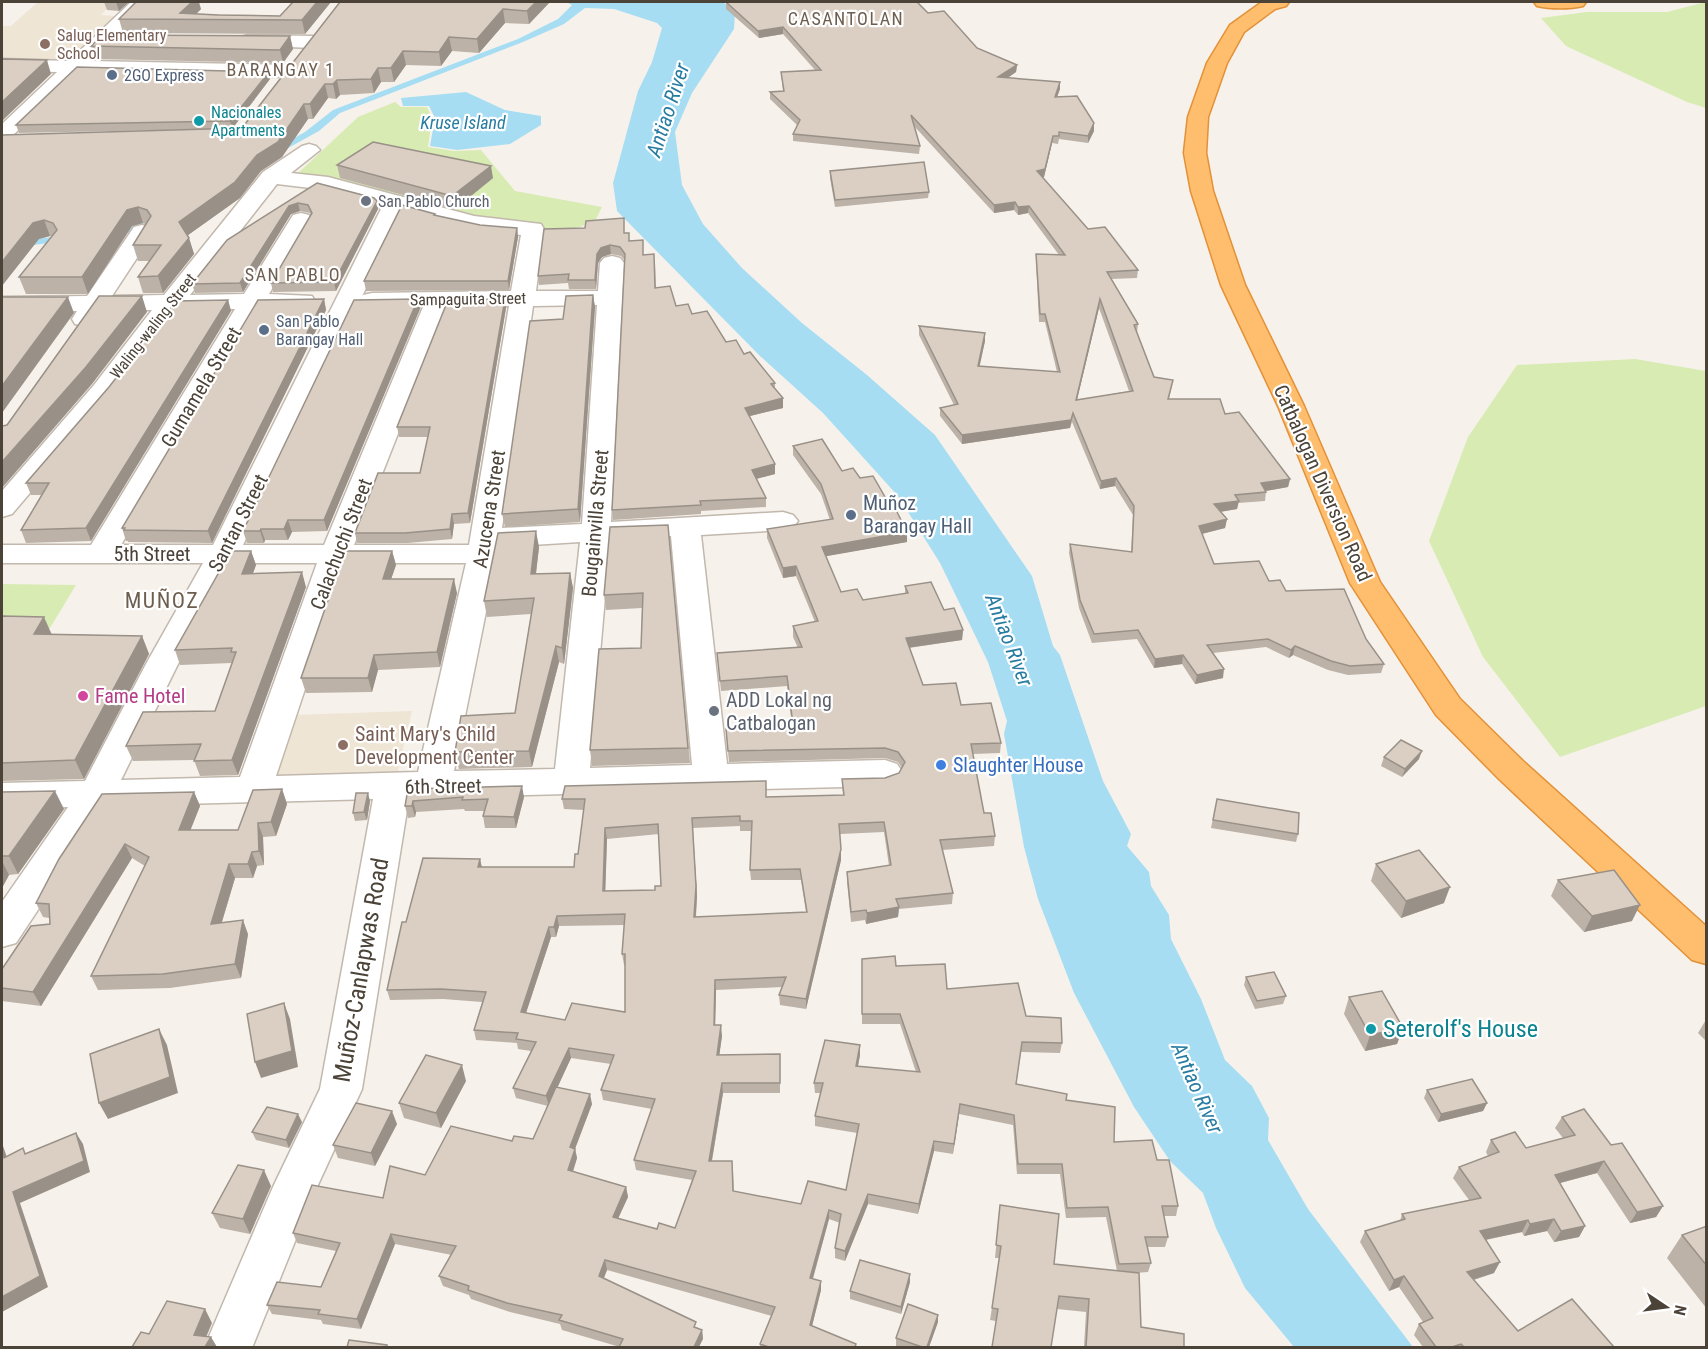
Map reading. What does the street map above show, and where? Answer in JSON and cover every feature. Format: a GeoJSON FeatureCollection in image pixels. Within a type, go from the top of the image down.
{"type":"FeatureCollection","features":[{"type":"Feature","properties":{"kind":"highway","name":"Catbalogan Diversion Road"},"geometry":{"type":"LineString","coordinates":[[1280,2],[1269,5],[1237,29],[1217,63],[1198,117],[1195,153],[1202,191],[1233,285],[1291,406],[1365,583],[1449,707],[1519,778],[1707,949]]}},
{"type":"Feature","properties":{"kind":"highway"},"geometry":{"type":"LineString","coordinates":[[1543,2],[1577,2]]}},
{"type":"Feature","properties":{"kind":"street"},"geometry":{"type":"LineString","coordinates":[[2,135],[141,2]]}},
{"type":"Feature","properties":{"kind":"street"},"geometry":{"type":"LineString","coordinates":[[275,90],[324,26]]}},
{"type":"Feature","properties":{"kind":"street"},"geometry":{"type":"LineString","coordinates":[[100,40],[124,40]]}},
{"type":"Feature","properties":{"kind":"street"},"geometry":{"type":"LineString","coordinates":[[230,41],[312,42]]}},
{"type":"Feature","properties":{"kind":"street"},"geometry":{"type":"LineString","coordinates":[[2,65],[289,71]]}},
{"type":"Feature","properties":{"kind":"street"},"geometry":{"type":"LineString","coordinates":[[2,142],[25,141]]}},
{"type":"Feature","properties":{"kind":"street","name":"Waling-waling Street"},"geometry":{"type":"LineString","coordinates":[[2,508],[103,391],[271,177],[309,150]]}},
{"type":"Feature","properties":{"kind":"street"},"geometry":{"type":"LineString","coordinates":[[271,177],[328,184],[384,198]]}},
{"type":"Feature","properties":{"kind":"street","name":"Azucena Street"},"geometry":{"type":"LineString","coordinates":[[384,198],[473,223],[533,229],[484,546],[433,786]]}},
{"type":"Feature","properties":{"kind":"street","name":"Santan Street"},"geometry":{"type":"LineString","coordinates":[[2,932],[96,794],[162,664],[224,555],[346,300],[393,208],[384,198]]}},
{"type":"Feature","properties":{"kind":"street","name":"Gumamela Street"},"geometry":{"type":"LineString","coordinates":[[100,554],[302,220]]}},
{"type":"Feature","properties":{"kind":"street"},"geometry":{"type":"LineString","coordinates":[[68,342],[142,232]]}},
{"type":"Feature","properties":{"kind":"street","name":"Bougainvilla Street"},"geometry":{"type":"LineString","coordinates":[[571,782],[596,533],[612,263]]}},
{"type":"Feature","properties":{"kind":"street"},"geometry":{"type":"LineString","coordinates":[[2,304],[22,279]]}},
{"type":"Feature","properties":{"kind":"street","name":"Sampaguita Street"},"geometry":{"type":"LineString","coordinates":[[2,304],[610,298]]}},
{"type":"Feature","properties":{"kind":"street","name":"Calachuchi Street"},"geometry":{"type":"LineString","coordinates":[[253,791],[335,554],[438,300]]}},
{"type":"Feature","properties":{"kind":"street","name":"5th Street"},"geometry":{"type":"LineString","coordinates":[[2,554],[335,554],[484,546],[596,533],[783,521]]}},
{"type":"Feature","properties":{"kind":"street"},"geometry":{"type":"LineString","coordinates":[[685,527],[711,778]]}},
{"type":"Feature","properties":{"kind":"street","name":"6th Street"},"geometry":{"type":"LineString","coordinates":[[2,796],[885,773]]}},
{"type":"Feature","properties":{"kind":"street","name":"Muñoz-Canlapwas Road"},"geometry":{"type":"LineString","coordinates":[[228,1347],[296,1187],[341,1089],[393,787]]}},
{"type":"Feature","properties":{"kind":"shaded area","name":"Salug Elementary School"},"geometry":{"type":"Polygon","coordinates":[[[38,2],[113,2],[101,15],[115,16],[71,62],[2,62],[2,26],[11,26],[38,2]]]}},
{"type":"Feature","properties":{"kind":"shaded area","name":"Saint Mary's Child Development Center"},"geometry":{"type":"Polygon","coordinates":[[[412,711],[397,775],[271,780],[290,715],[412,711]]]}},
{"type":"Feature","properties":{"kind":"green space"},"geometry":{"type":"Polygon","coordinates":[[[1706,2],[1706,108],[1687,102],[1566,46],[1541,18],[1587,12],[1667,12],[1706,2]]]}},
{"type":"Feature","properties":{"kind":"green space"},"geometry":{"type":"Polygon","coordinates":[[[395,102],[401,107],[427,107],[432,118],[428,147],[454,151],[481,150],[515,191],[602,207],[596,219],[580,227],[557,230],[476,220],[294,177],[358,117],[395,102]]]}},
{"type":"Feature","properties":{"kind":"green space"},"geometry":{"type":"Polygon","coordinates":[[[1635,359],[1706,371],[1706,706],[1560,757],[1483,657],[1429,541],[1468,437],[1517,365],[1635,359]]]}},
{"type":"Feature","properties":{"kind":"green space"},"geometry":{"type":"Polygon","coordinates":[[[2,584],[76,585],[50,628],[2,627],[2,584]]]}},
{"type":"Feature","properties":{"kind":"water","name":"Antiao River"},"geometry":{"type":"Polygon","coordinates":[[[566,2],[723,2],[735,12],[734,29],[692,93],[675,132],[682,185],[703,224],[742,268],[802,323],[867,375],[935,435],[1032,576],[1053,646],[1060,655],[1103,781],[1131,834],[1127,846],[1149,872],[1151,886],[1169,915],[1171,939],[1201,999],[1225,1060],[1252,1086],[1269,1118],[1268,1140],[1308,1209],[1413,1347],[1294,1347],[1245,1288],[1216,1228],[1203,1193],[1170,1161],[1134,1107],[1074,993],[1038,899],[1024,847],[1004,734],[1007,721],[988,662],[940,563],[898,496],[823,413],[760,356],[617,211],[613,183],[638,91],[652,62],[662,28],[657,23],[614,9],[585,8],[564,24],[523,42],[340,113],[319,131],[135,232],[18,247],[2,243],[78,234],[285,143],[305,132],[333,110],[518,39],[558,19],[572,5],[566,2]]]}},
{"type":"Feature","properties":{"kind":"water","name":"Kruse Island"},"geometry":{"type":"Polygon","coordinates":[[[466,92],[505,110],[541,116],[541,125],[510,144],[457,150],[430,146],[435,118],[429,106],[403,106],[401,98],[466,92]]]}},
{"type":"Feature","properties":{"kind":"building"},"geometry":{"type":"Polygon","coordinates":[[[136,2],[192,2],[180,13],[280,16],[293,2],[317,2],[302,20],[119,19],[136,2]]]}},
{"type":"Feature","properties":{"kind":"building"},"geometry":{"type":"Polygon","coordinates":[[[340,2],[536,2],[527,11],[503,9],[477,39],[449,37],[439,52],[403,51],[391,68],[378,68],[371,79],[337,80],[333,84],[325,84],[310,104],[304,104],[278,142],[257,155],[235,182],[179,222],[189,238],[158,276],[138,277],[161,245],[133,245],[151,216],[147,210],[138,207],[127,210],[82,277],[19,277],[57,230],[53,223],[44,220],[33,223],[2,262],[2,135],[242,128],[340,2]]]}},
{"type":"Feature","properties":{"kind":"building"},"geometry":{"type":"Polygon","coordinates":[[[726,2],[917,2],[928,13],[944,11],[977,48],[1017,65],[998,77],[1060,82],[1055,97],[1077,96],[1094,123],[1088,136],[1059,132],[1059,136],[1053,136],[1045,169],[1037,171],[1088,229],[1105,227],[1138,270],[1107,272],[1138,324],[1134,325],[1154,377],[1173,380],[1168,399],[1220,399],[1225,414],[1239,412],[1290,479],[1261,483],[1266,492],[1235,495],[1239,501],[1214,504],[1227,519],[1199,526],[1214,564],[1259,561],[1269,581],[1280,580],[1286,591],[1344,589],[1366,639],[1384,664],[1350,666],[1295,646],[1291,650],[1268,639],[1207,645],[1224,669],[1197,675],[1183,655],[1155,659],[1138,630],[1094,634],[1080,600],[1070,544],[1132,552],[1134,506],[1116,478],[1101,481],[1073,413],[1071,420],[962,435],[940,408],[958,404],[919,326],[985,333],[978,366],[1060,372],[1045,314],[1040,314],[1036,254],[1065,255],[1029,206],[1018,207],[1015,202],[994,205],[911,115],[920,146],[793,134],[800,120],[770,92],[784,91],[781,72],[821,70],[783,27],[758,31],[726,2]],[[1100,299],[1076,400],[1133,391],[1100,299]]]}},
{"type":"Feature","properties":{"kind":"building"},"geometry":{"type":"Polygon","coordinates":[[[103,35],[290,36],[280,50],[91,46],[103,35]]]}},
{"type":"Feature","properties":{"kind":"building"},"geometry":{"type":"Polygon","coordinates":[[[2,59],[47,60],[2,102],[2,59]]]}},
{"type":"Feature","properties":{"kind":"building"},"geometry":{"type":"Polygon","coordinates":[[[77,67],[269,72],[230,121],[16,125],[77,67]]]}},
{"type":"Feature","properties":{"kind":"building"},"geometry":{"type":"Polygon","coordinates":[[[373,142],[491,166],[452,196],[337,165],[373,142]]]}},
{"type":"Feature","properties":{"kind":"building"},"geometry":{"type":"Polygon","coordinates":[[[924,162],[929,192],[835,200],[830,171],[924,162]]]}},
{"type":"Feature","properties":{"kind":"building"},"geometry":{"type":"Polygon","coordinates":[[[317,183],[374,198],[377,201],[334,282],[271,283],[312,213],[308,205],[298,203],[289,206],[240,283],[192,284],[227,240],[317,183]]]}},
{"type":"Feature","properties":{"kind":"building"},"geometry":{"type":"Polygon","coordinates":[[[402,205],[480,225],[517,228],[508,281],[364,281],[402,205]]]}},
{"type":"Feature","properties":{"kind":"building"},"geometry":{"type":"Polygon","coordinates":[[[624,218],[624,233],[629,233],[629,241],[643,240],[643,255],[654,254],[655,288],[670,286],[676,306],[688,304],[692,314],[707,311],[726,342],[736,340],[744,354],[750,352],[775,383],[771,384],[783,398],[745,408],[775,464],[752,470],[766,498],[700,501],[701,505],[612,510],[625,254],[620,247],[610,245],[601,248],[597,254],[595,280],[568,280],[569,274],[538,276],[544,229],[585,228],[586,221],[624,218]]]}},
{"type":"Feature","properties":{"kind":"building"},"geometry":{"type":"Polygon","coordinates":[[[593,295],[578,509],[502,514],[530,321],[563,319],[566,296],[593,295]]]}},
{"type":"Feature","properties":{"kind":"building"},"geometry":{"type":"Polygon","coordinates":[[[99,296],[142,296],[86,367],[2,462],[2,426],[7,425],[99,296]]]}},
{"type":"Feature","properties":{"kind":"building"},"geometry":{"type":"Polygon","coordinates":[[[2,297],[68,297],[2,386],[2,297]]]}},
{"type":"Feature","properties":{"kind":"building"},"geometry":{"type":"Polygon","coordinates":[[[324,299],[208,531],[124,530],[125,528],[122,528],[258,300],[324,299]]]}},
{"type":"Feature","properties":{"kind":"building"},"geometry":{"type":"Polygon","coordinates":[[[418,299],[324,520],[288,520],[284,529],[243,531],[354,300],[418,299]]]}},
{"type":"Feature","properties":{"kind":"building"},"geometry":{"type":"Polygon","coordinates":[[[505,299],[468,513],[452,514],[450,529],[405,533],[355,533],[378,473],[420,473],[430,427],[397,427],[448,300],[505,299]]]}},
{"type":"Feature","properties":{"kind":"building"},"geometry":{"type":"Polygon","coordinates":[[[228,300],[86,528],[21,530],[49,483],[26,483],[109,387],[176,301],[228,300]]]}},
{"type":"Feature","properties":{"kind":"building"},"geometry":{"type":"Polygon","coordinates":[[[822,439],[842,471],[853,468],[860,478],[873,476],[892,509],[895,508],[907,532],[822,547],[841,592],[857,589],[863,600],[908,593],[905,586],[931,582],[944,610],[954,608],[963,630],[906,638],[923,685],[956,683],[961,705],[991,703],[1001,743],[971,744],[984,813],[991,813],[995,836],[940,840],[953,893],[896,899],[899,907],[867,913],[866,910],[851,912],[847,872],[891,865],[884,822],[839,824],[841,849],[806,999],[779,995],[786,977],[715,980],[714,1025],[721,1025],[717,1055],[780,1054],[780,1083],[722,1083],[709,1161],[732,1161],[733,1191],[801,1204],[808,1181],[846,1190],[859,1124],[815,1116],[823,1083],[814,1083],[825,1040],[860,1045],[856,1066],[920,1072],[900,1014],[862,1014],[862,959],[895,956],[896,966],[945,964],[947,989],[1018,983],[1026,1016],[1061,1018],[1062,1043],[1022,1042],[1016,1084],[1067,1094],[1066,1100],[1115,1107],[1114,1142],[1152,1140],[1157,1160],[1169,1160],[1178,1206],[1162,1206],[1168,1237],[1145,1237],[1151,1263],[1119,1264],[1108,1207],[1067,1208],[1062,1164],[1018,1164],[1014,1115],[960,1104],[954,1144],[934,1141],[919,1204],[868,1194],[845,1251],[835,1248],[841,1214],[829,1210],[810,1278],[821,1281],[810,1325],[856,1344],[855,1347],[769,1347],[760,1344],[775,1307],[605,1260],[599,1276],[696,1322],[694,1327],[702,1330],[694,1347],[619,1347],[623,1339],[559,1320],[562,1315],[507,1303],[468,1290],[469,1286],[439,1276],[456,1246],[391,1234],[357,1319],[318,1314],[320,1310],[267,1305],[277,1282],[321,1287],[340,1243],[293,1233],[312,1185],[383,1198],[390,1166],[425,1175],[451,1126],[512,1141],[514,1136],[533,1139],[556,1087],[590,1094],[570,1147],[575,1149],[568,1170],[626,1187],[613,1217],[657,1229],[659,1223],[675,1228],[696,1171],[634,1160],[655,1099],[601,1090],[614,1055],[569,1048],[546,1096],[513,1088],[536,1042],[516,1039],[518,1033],[474,1030],[486,992],[441,989],[387,990],[402,922],[406,922],[423,858],[480,859],[478,867],[574,867],[575,854],[578,854],[585,799],[562,799],[565,786],[766,781],[766,797],[844,795],[842,779],[885,778],[899,773],[905,762],[898,752],[885,748],[728,751],[726,729],[793,725],[787,676],[720,681],[717,653],[802,647],[793,626],[818,621],[796,566],[783,568],[767,529],[833,519],[821,484],[793,446],[822,439]],[[740,816],[692,818],[696,886],[694,917],[807,912],[800,869],[750,870],[752,821],[740,821],[740,816]],[[658,824],[605,828],[603,891],[655,890],[655,886],[661,886],[658,824]],[[625,914],[557,916],[554,927],[549,927],[521,1012],[565,1020],[572,1003],[625,1012],[625,954],[622,954],[625,914]]]}},
{"type":"Feature","properties":{"kind":"building"},"geometry":{"type":"Polygon","coordinates":[[[668,525],[688,748],[590,750],[599,649],[641,648],[643,593],[604,595],[610,527],[668,525]]]}},
{"type":"Feature","properties":{"kind":"building"},"geometry":{"type":"Polygon","coordinates":[[[536,531],[531,574],[570,573],[562,648],[556,646],[529,751],[455,752],[461,716],[515,713],[534,598],[484,601],[498,533],[536,531]]]}},
{"type":"Feature","properties":{"kind":"building"},"geometry":{"type":"Polygon","coordinates":[[[231,551],[251,551],[242,574],[302,572],[232,760],[194,761],[201,744],[126,746],[143,712],[215,711],[236,652],[231,652],[232,648],[175,650],[231,551]]]}},
{"type":"Feature","properties":{"kind":"building"},"geometry":{"type":"Polygon","coordinates":[[[345,551],[392,551],[383,579],[454,579],[437,652],[374,655],[368,678],[301,678],[345,551]]]}},
{"type":"Feature","properties":{"kind":"building","name":"Fame Hotel"},"geometry":{"type":"Polygon","coordinates":[[[2,616],[44,617],[34,634],[142,636],[75,760],[2,763],[2,616]]]}},
{"type":"Feature","properties":{"kind":"building"},"geometry":{"type":"Polygon","coordinates":[[[1401,740],[1422,751],[1405,769],[1384,757],[1401,740]]]}},
{"type":"Feature","properties":{"kind":"building"},"geometry":{"type":"Polygon","coordinates":[[[522,786],[514,817],[483,816],[488,799],[462,800],[463,797],[413,801],[412,806],[405,806],[408,789],[522,786]]]}},
{"type":"Feature","properties":{"kind":"building"},"geometry":{"type":"Polygon","coordinates":[[[282,789],[271,822],[258,823],[259,851],[252,852],[248,864],[229,864],[211,924],[243,920],[235,964],[163,974],[91,976],[149,857],[125,844],[33,992],[2,988],[2,969],[31,926],[50,924],[49,904],[36,903],[59,859],[102,794],[194,792],[179,830],[238,830],[253,790],[282,789]]]}},
{"type":"Feature","properties":{"kind":"building"},"geometry":{"type":"Polygon","coordinates":[[[55,791],[9,856],[2,856],[2,792],[55,791]]]}},
{"type":"Feature","properties":{"kind":"building"},"geometry":{"type":"Polygon","coordinates":[[[356,793],[368,793],[364,812],[353,813],[356,793]]]}},
{"type":"Feature","properties":{"kind":"building"},"geometry":{"type":"Polygon","coordinates":[[[1217,799],[1299,813],[1298,834],[1213,820],[1217,799]]]}},
{"type":"Feature","properties":{"kind":"building"},"geometry":{"type":"Polygon","coordinates":[[[1419,850],[1450,887],[1406,901],[1376,864],[1419,850]]]}},
{"type":"Feature","properties":{"kind":"building"},"geometry":{"type":"Polygon","coordinates":[[[1614,870],[1640,905],[1592,916],[1558,880],[1614,870]]]}},
{"type":"Feature","properties":{"kind":"building"},"geometry":{"type":"Polygon","coordinates":[[[1274,972],[1286,996],[1257,1001],[1246,977],[1274,972]]]}},
{"type":"Feature","properties":{"kind":"building"},"geometry":{"type":"Polygon","coordinates":[[[1382,991],[1403,1028],[1370,1035],[1349,997],[1382,991]]]}},
{"type":"Feature","properties":{"kind":"building"},"geometry":{"type":"Polygon","coordinates":[[[284,1003],[292,1051],[255,1062],[247,1014],[284,1003]]]}},
{"type":"Feature","properties":{"kind":"building"},"geometry":{"type":"Polygon","coordinates":[[[159,1029],[170,1077],[99,1103],[90,1054],[159,1029]]]}},
{"type":"Feature","properties":{"kind":"building"},"geometry":{"type":"Polygon","coordinates":[[[426,1055],[462,1065],[436,1113],[399,1103],[426,1055]]]}},
{"type":"Feature","properties":{"kind":"building"},"geometry":{"type":"Polygon","coordinates":[[[1472,1079],[1487,1103],[1441,1114],[1427,1090],[1472,1079]]]}},
{"type":"Feature","properties":{"kind":"building"},"geometry":{"type":"Polygon","coordinates":[[[356,1103],[392,1111],[371,1153],[333,1145],[356,1103]]]}},
{"type":"Feature","properties":{"kind":"building"},"geometry":{"type":"Polygon","coordinates":[[[267,1107],[298,1114],[286,1140],[252,1132],[267,1107]]]}},
{"type":"Feature","properties":{"kind":"building"},"geometry":{"type":"Polygon","coordinates":[[[1584,1109],[1611,1145],[1622,1143],[1663,1206],[1637,1212],[1604,1161],[1555,1175],[1585,1226],[1561,1231],[1554,1219],[1530,1224],[1528,1220],[1480,1231],[1500,1262],[1467,1272],[1518,1331],[1572,1299],[1614,1347],[1464,1347],[1461,1344],[1452,1347],[1436,1347],[1419,1324],[1433,1318],[1404,1276],[1394,1280],[1365,1231],[1405,1219],[1402,1214],[1481,1198],[1459,1167],[1499,1152],[1491,1140],[1515,1132],[1526,1148],[1575,1135],[1562,1117],[1584,1109]]]}},
{"type":"Feature","properties":{"kind":"building"},"geometry":{"type":"Polygon","coordinates":[[[76,1133],[84,1161],[13,1192],[40,1276],[2,1297],[2,1151],[4,1158],[23,1148],[25,1154],[76,1133]]]}},
{"type":"Feature","properties":{"kind":"building"},"geometry":{"type":"Polygon","coordinates":[[[238,1165],[264,1170],[243,1219],[212,1213],[238,1165]]]}},
{"type":"Feature","properties":{"kind":"building"},"geometry":{"type":"Polygon","coordinates":[[[1000,1205],[1059,1214],[1054,1264],[1139,1273],[1141,1327],[1184,1334],[1184,1347],[1086,1347],[1089,1299],[1059,1296],[1051,1347],[992,1347],[998,1309],[992,1308],[1001,1246],[996,1245],[1000,1205]]]}},
{"type":"Feature","properties":{"kind":"building"},"geometry":{"type":"Polygon","coordinates":[[[1707,1226],[1707,1266],[1682,1235],[1707,1226]]]}},
{"type":"Feature","properties":{"kind":"building"},"geometry":{"type":"Polygon","coordinates":[[[860,1260],[910,1274],[901,1307],[850,1291],[860,1260]]]}},
{"type":"Feature","properties":{"kind":"building"},"geometry":{"type":"Polygon","coordinates":[[[167,1301],[205,1309],[194,1335],[211,1337],[205,1347],[132,1347],[141,1332],[149,1334],[167,1301]]]}},
{"type":"Feature","properties":{"kind":"building"},"geometry":{"type":"Polygon","coordinates":[[[908,1304],[938,1315],[927,1347],[896,1338],[908,1304]]]}},
{"type":"Feature","properties":{"kind":"building"},"geometry":{"type":"Polygon","coordinates":[[[349,1340],[387,1345],[387,1347],[347,1347],[349,1340]]]}},
{"type":"Feature","properties":{"kind":"place","name":"Salug Elementary School"},"geometry":{"type":"Point","coordinates":[45,44]}},
{"type":"Feature","properties":{"kind":"place","name":"2GO Express"},"geometry":{"type":"Point","coordinates":[112,75]}},
{"type":"Feature","properties":{"kind":"place","name":"Nacionales Apartments"},"geometry":{"type":"Point","coordinates":[199,121]}},
{"type":"Feature","properties":{"kind":"place","name":"San Pablo Church"},"geometry":{"type":"Point","coordinates":[366,201]}},
{"type":"Feature","properties":{"kind":"place","name":"San Pablo Barangay Hall"},"geometry":{"type":"Point","coordinates":[264,330]}},
{"type":"Feature","properties":{"kind":"place","name":"Muñoz Barangay Hall"},"geometry":{"type":"Point","coordinates":[851,515]}},
{"type":"Feature","properties":{"kind":"place","name":"Fame Hotel"},"geometry":{"type":"Point","coordinates":[83,696]}},
{"type":"Feature","properties":{"kind":"place","name":"ADD Lokal ng Catbalogan"},"geometry":{"type":"Point","coordinates":[714,711]}},
{"type":"Feature","properties":{"kind":"place","name":"Saint Mary's Child Development Center"},"geometry":{"type":"Point","coordinates":[343,745]}},
{"type":"Feature","properties":{"kind":"place","name":"Slaughter House"},"geometry":{"type":"Point","coordinates":[941,765]}},
{"type":"Feature","properties":{"kind":"place","name":"Seterolf's House"},"geometry":{"type":"Point","coordinates":[1371,1029]}},
{"type":"Feature","properties":{"kind":"district","name":"CASANTOLAN"},"geometry":{"type":"Point","coordinates":[846,18]}},
{"type":"Feature","properties":{"kind":"district","name":"BARANGAY 1"},"geometry":{"type":"Point","coordinates":[281,69]}},
{"type":"Feature","properties":{"kind":"district","name":"SAN PABLO"},"geometry":{"type":"Point","coordinates":[293,274]}},
{"type":"Feature","properties":{"kind":"district","name":"MUÑOZ"},"geometry":{"type":"Point","coordinates":[162,600]}}]}
